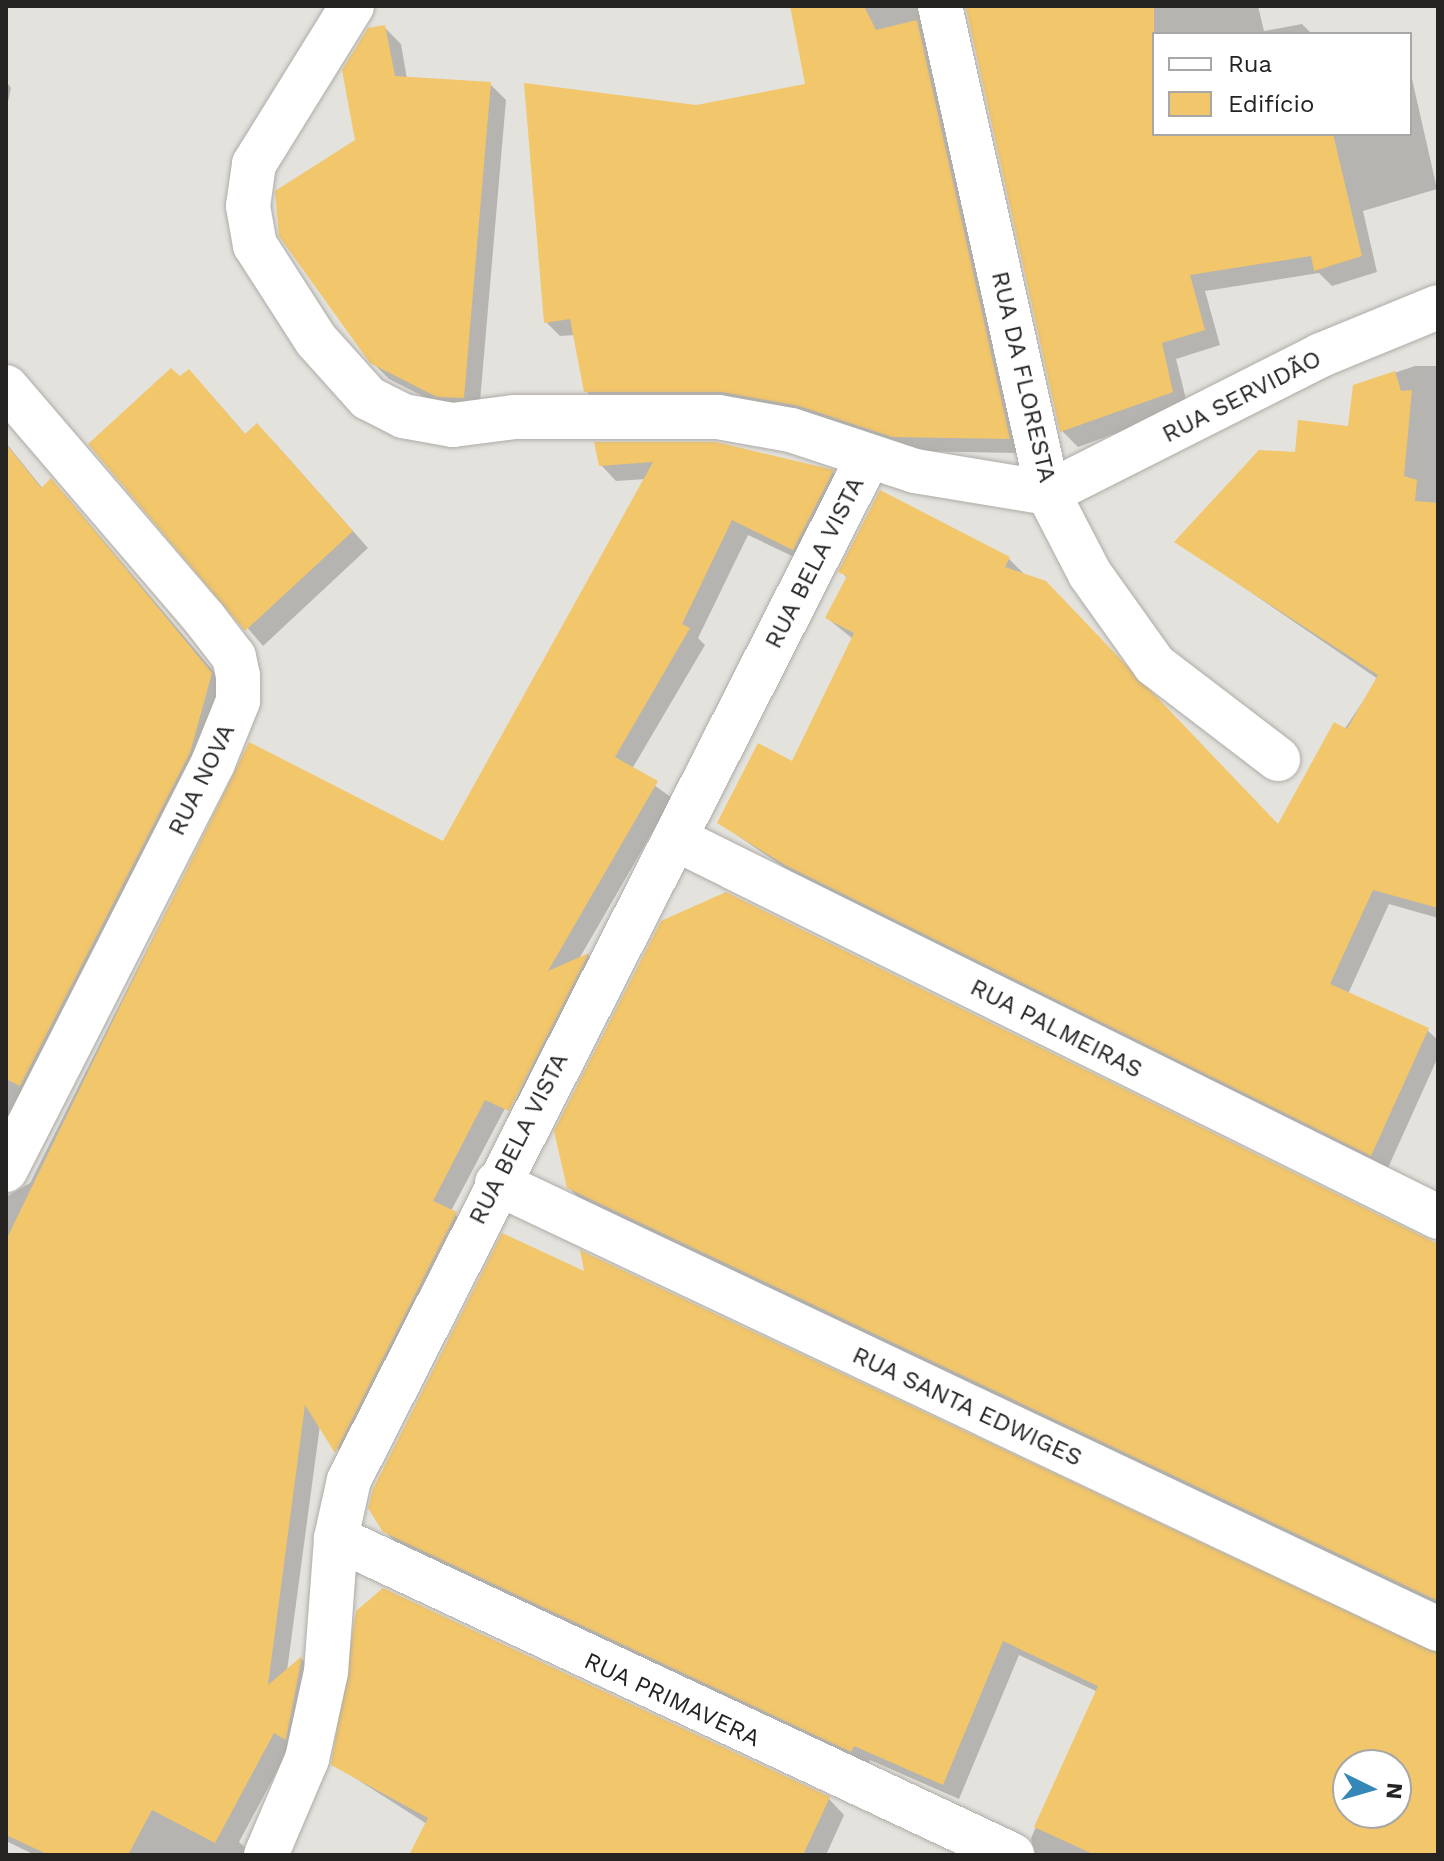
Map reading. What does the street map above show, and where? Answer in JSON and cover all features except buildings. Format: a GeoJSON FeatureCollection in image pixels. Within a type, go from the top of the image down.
{"type":"FeatureCollection","features":[{"type":"Feature","properties":{"kind":"street"},"geometry":{"type":"LineString","coordinates":[[352,6],[254,164],[248,206],[255,245],[316,340],[368,398],[403,416],[453,425],[515,417],[718,417],[791,430],[869,456],[991,487],[1048,493]]}},
{"type":"Feature","properties":{"kind":"street","name":"RUA DA FLORESTA"},"geometry":{"type":"LineString","coordinates":[[940,6],[1048,493],[1090,574],[1155,665],[1278,759]]}},
{"type":"Feature","properties":{"kind":"street","name":"RUA SERVIDÃO"},"geometry":{"type":"LineString","coordinates":[[1048,493],[1321,355],[1438,307]]}},
{"type":"Feature","properties":{"kind":"street","name":"RUA NOVA"},"geometry":{"type":"LineString","coordinates":[[6,387],[204,618],[234,657],[238,676],[238,701],[213,763],[6,1170]]}},
{"type":"Feature","properties":{"kind":"street","name":"RUA BELA VISTA"},"geometry":{"type":"LineString","coordinates":[[266,1855],[307,1759],[326,1672],[336,1538],[349,1480],[497,1183],[676,839],[869,456]]}},
{"type":"Feature","properties":{"kind":"street","name":"RUA PALMEIRAS"},"geometry":{"type":"LineString","coordinates":[[676,839],[1438,1217]]}},
{"type":"Feature","properties":{"kind":"street","name":"RUA SANTA EDWIGES"},"geometry":{"type":"LineString","coordinates":[[497,1183],[1438,1629]]}},
{"type":"Feature","properties":{"kind":"street","name":"RUA PRIMAVERA"},"geometry":{"type":"LineString","coordinates":[[336,1538],[1012,1855]]}}]}
